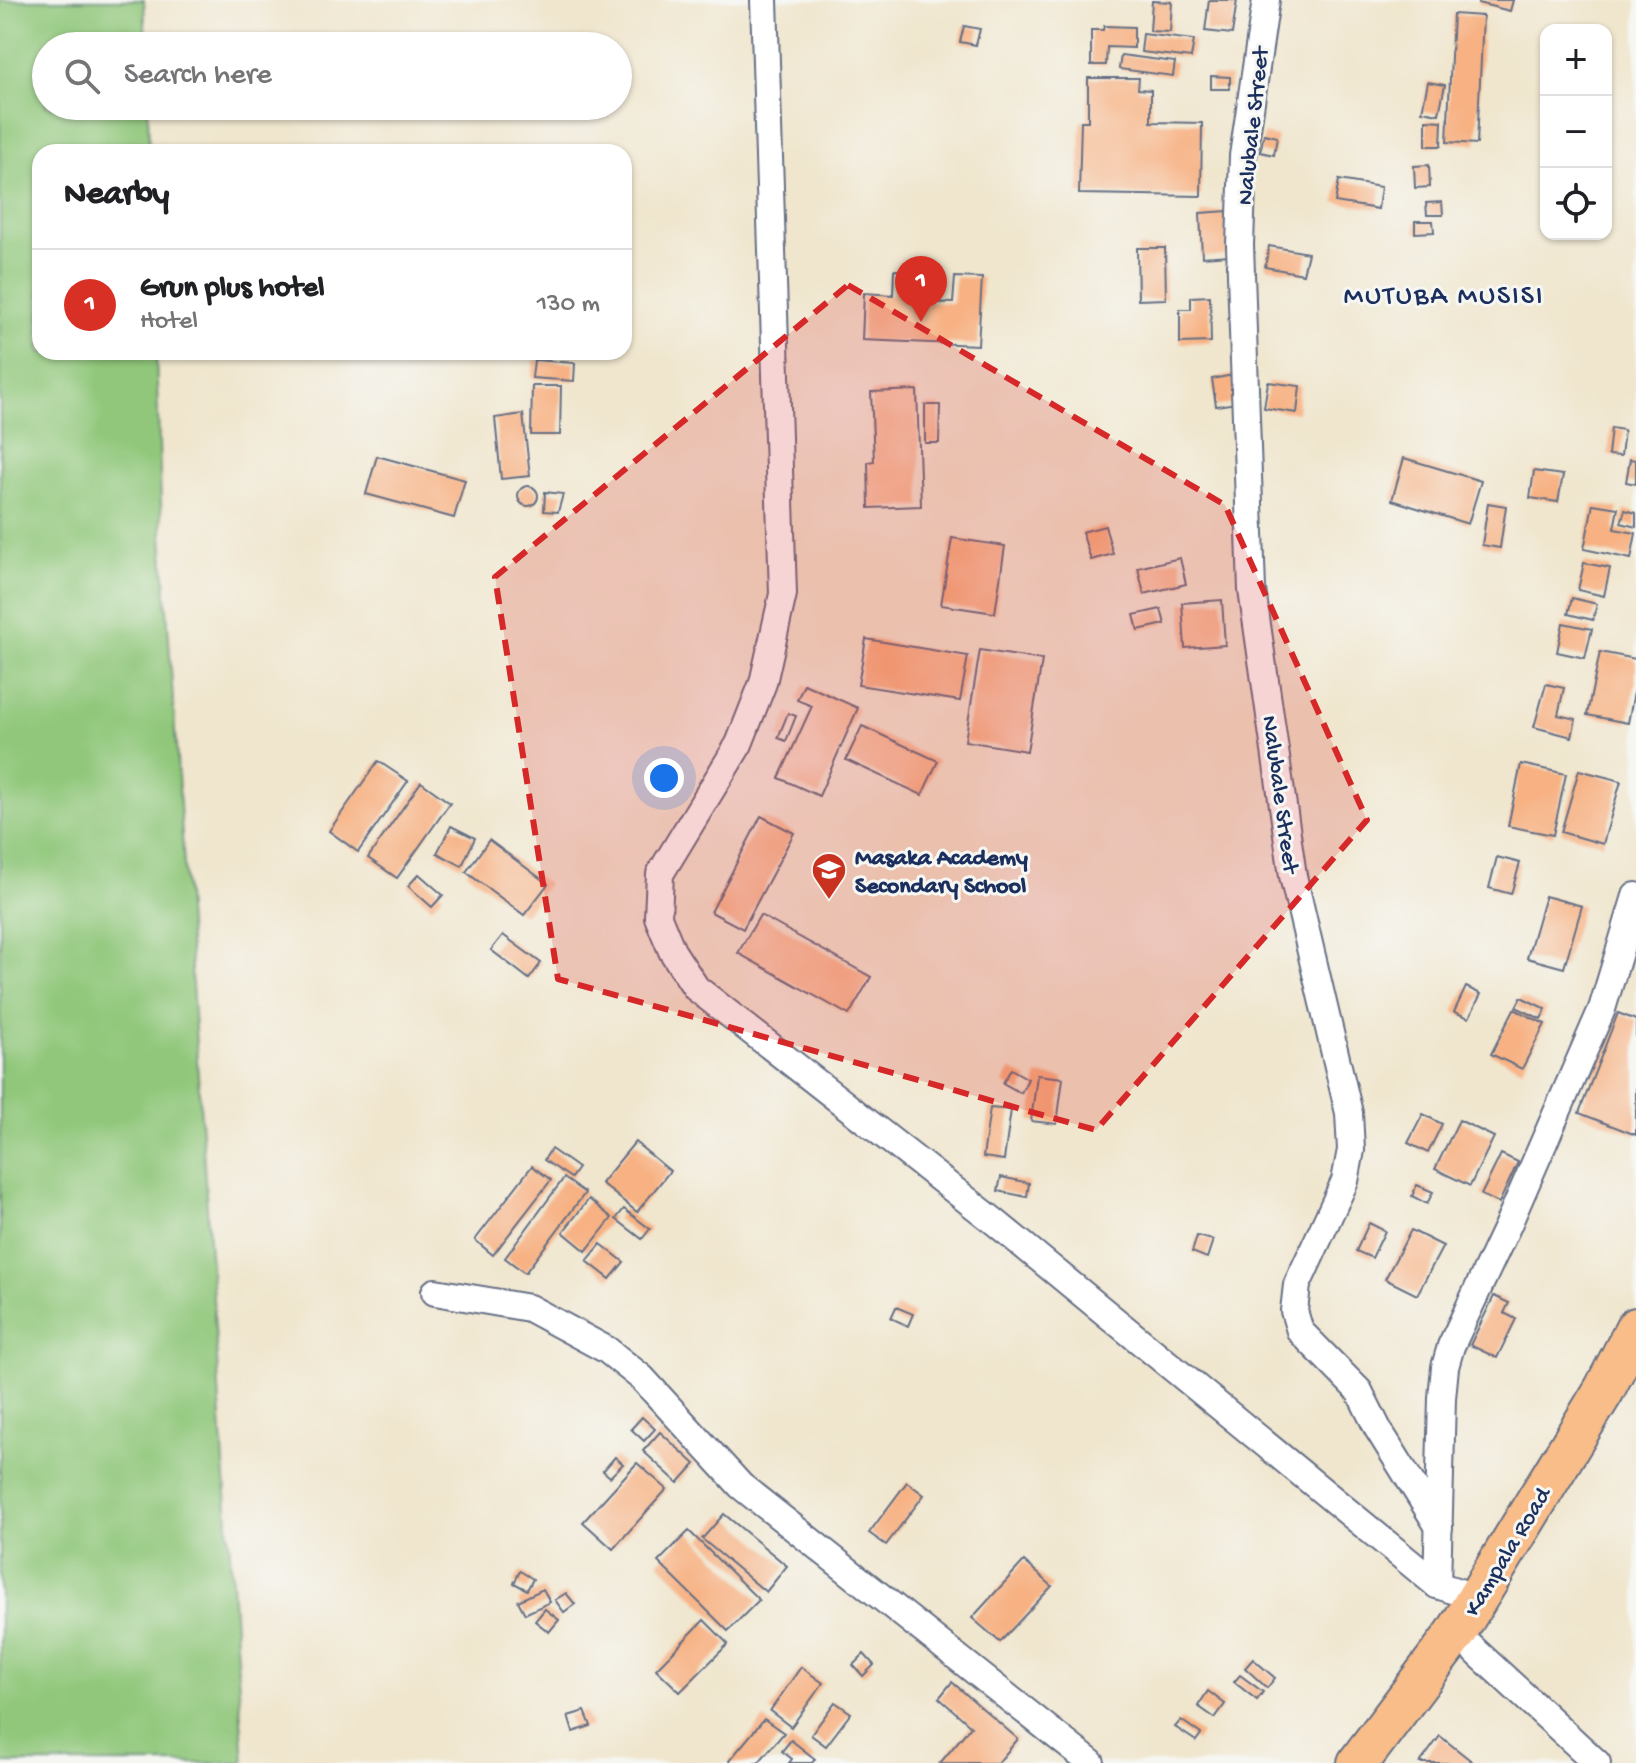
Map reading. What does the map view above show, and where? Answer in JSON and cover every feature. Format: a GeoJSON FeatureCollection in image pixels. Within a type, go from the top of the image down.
{"type":"FeatureCollection","features":[{"type":"Feature","properties":{"kind":"main road","name":"Kampala Road"},"geometry":{"type":"LineString","coordinates":[[1358,1763],[1456,1633],[1604,1390],[1636,1328]]}},
{"type":"Feature","properties":{"kind":"street"},"geometry":{"type":"LineString","coordinates":[[764,0],[783,594],[763,683],[739,744],[660,874],[658,917],[672,951],[696,988],[995,1222],[1437,1585],[1478,1598]]}},
{"type":"Feature","properties":{"kind":"street","name":"Nalubale Street"},"geometry":{"type":"LineString","coordinates":[[1266,0],[1243,156],[1240,245],[1252,590],[1293,876],[1349,1113],[1351,1150],[1345,1181],[1297,1285],[1294,1311],[1300,1331],[1359,1391],[1378,1429],[1439,1527]]}},
{"type":"Feature","properties":{"kind":"street"},"geometry":{"type":"LineString","coordinates":[[1437,1585],[1442,1398],[1451,1346],[1507,1227],[1602,1009],[1636,896]]}},
{"type":"Feature","properties":{"kind":"street"},"geometry":{"type":"LineString","coordinates":[[435,1292],[529,1308],[607,1350],[642,1378],[741,1486],[1091,1763]]}},
{"type":"Feature","properties":{"kind":"street"},"geometry":{"type":"LineString","coordinates":[[1456,1633],[1597,1763]]}},
{"type":"Feature","properties":{"kind":"highlighted area"},"geometry":{"type":"Polygon","coordinates":[[[848,285],[1225,505],[1367,820],[1096,1130],[558,979],[495,577],[848,285]]]}},
{"type":"Feature","properties":{"kind":"green space"},"geometry":{"type":"Polygon","coordinates":[[[0,0],[144,0],[145,32],[32,32],[32,120],[148,120],[149,144],[32,144],[32,360],[156,360],[162,535],[244,1763],[0,1763],[0,0]]]}},
{"type":"Feature","properties":{"kind":"building"},"geometry":{"type":"Polygon","coordinates":[[[1209,0],[1237,0],[1232,34],[1205,31],[1209,0]]]}},
{"type":"Feature","properties":{"kind":"building"},"geometry":{"type":"Polygon","coordinates":[[[1479,0],[1513,0],[1510,11],[1478,3],[1479,0]]]}},
{"type":"Feature","properties":{"kind":"building"},"geometry":{"type":"Polygon","coordinates":[[[1152,1],[1172,2],[1170,32],[1150,31],[1152,1]]]}},
{"type":"Feature","properties":{"kind":"building"},"geometry":{"type":"Polygon","coordinates":[[[1453,14],[1483,16],[1477,144],[1447,142],[1453,14]]]}},
{"type":"Feature","properties":{"kind":"building"},"geometry":{"type":"Polygon","coordinates":[[[964,26],[980,29],[976,45],[960,42],[964,26]]]}},
{"type":"Feature","properties":{"kind":"building"},"geometry":{"type":"Polygon","coordinates":[[[1104,26],[1134,27],[1134,48],[1107,47],[1106,65],[1091,65],[1091,30],[1103,30],[1104,26]]]}},
{"type":"Feature","properties":{"kind":"building"},"geometry":{"type":"Polygon","coordinates":[[[1143,34],[1194,40],[1191,58],[1141,52],[1143,34]]]}},
{"type":"Feature","properties":{"kind":"building"},"geometry":{"type":"Polygon","coordinates":[[[1121,55],[1175,62],[1173,76],[1119,69],[1121,55]]]}},
{"type":"Feature","properties":{"kind":"building"},"geometry":{"type":"Polygon","coordinates":[[[1211,76],[1230,77],[1230,89],[1211,89],[1211,76]]]}},
{"type":"Feature","properties":{"kind":"building"},"geometry":{"type":"Polygon","coordinates":[[[1088,78],[1139,78],[1138,89],[1151,90],[1151,122],[1202,123],[1201,196],[1079,194],[1081,121],[1088,121],[1088,78]]]}},
{"type":"Feature","properties":{"kind":"building"},"geometry":{"type":"Polygon","coordinates":[[[1428,82],[1445,85],[1439,114],[1422,111],[1428,82]]]}},
{"type":"Feature","properties":{"kind":"building"},"geometry":{"type":"Polygon","coordinates":[[[1426,120],[1442,121],[1441,146],[1426,146],[1426,120]]]}},
{"type":"Feature","properties":{"kind":"building"},"geometry":{"type":"Polygon","coordinates":[[[1264,134],[1277,137],[1274,155],[1260,152],[1264,134]]]}},
{"type":"Feature","properties":{"kind":"building"},"geometry":{"type":"Polygon","coordinates":[[[1429,165],[1430,187],[1415,188],[1414,166],[1429,165]]]}},
{"type":"Feature","properties":{"kind":"building"},"geometry":{"type":"Polygon","coordinates":[[[1339,180],[1381,187],[1378,209],[1335,202],[1339,180]]]}},
{"type":"Feature","properties":{"kind":"building"},"geometry":{"type":"Polygon","coordinates":[[[1442,202],[1443,215],[1427,215],[1426,203],[1442,202]]]}},
{"type":"Feature","properties":{"kind":"building"},"geometry":{"type":"Polygon","coordinates":[[[1228,211],[1230,255],[1202,257],[1200,213],[1228,211]]]}},
{"type":"Feature","properties":{"kind":"building"},"geometry":{"type":"Polygon","coordinates":[[[1415,221],[1433,221],[1434,232],[1415,233],[1415,221]]]}},
{"type":"Feature","properties":{"kind":"building"},"geometry":{"type":"Polygon","coordinates":[[[1269,246],[1308,253],[1303,274],[1265,267],[1269,246]]]}},
{"type":"Feature","properties":{"kind":"building"},"geometry":{"type":"Polygon","coordinates":[[[1137,248],[1165,248],[1166,299],[1138,300],[1137,248]]]}},
{"type":"Feature","properties":{"kind":"building"},"geometry":{"type":"Polygon","coordinates":[[[894,270],[927,272],[925,302],[953,303],[955,277],[982,278],[978,345],[862,340],[864,293],[893,295],[894,270]]]}},
{"type":"Feature","properties":{"kind":"building"},"geometry":{"type":"Polygon","coordinates":[[[1210,296],[1211,342],[1180,343],[1180,309],[1191,309],[1191,297],[1210,296]]]}},
{"type":"Feature","properties":{"kind":"building"},"geometry":{"type":"Polygon","coordinates":[[[534,360],[575,363],[574,381],[532,378],[534,360]]]}},
{"type":"Feature","properties":{"kind":"building"},"geometry":{"type":"Polygon","coordinates":[[[1233,375],[1237,403],[1216,406],[1212,379],[1233,375]]]}},
{"type":"Feature","properties":{"kind":"building"},"geometry":{"type":"Polygon","coordinates":[[[1268,382],[1300,386],[1297,413],[1264,408],[1268,382]]]}},
{"type":"Feature","properties":{"kind":"building"},"geometry":{"type":"Polygon","coordinates":[[[532,386],[561,386],[560,435],[531,435],[532,386]]]}},
{"type":"Feature","properties":{"kind":"building"},"geometry":{"type":"Polygon","coordinates":[[[917,390],[921,506],[869,508],[868,462],[874,461],[871,392],[917,390]]]}},
{"type":"Feature","properties":{"kind":"building"},"geometry":{"type":"Polygon","coordinates":[[[925,405],[940,405],[939,443],[925,443],[925,405]]]}},
{"type":"Feature","properties":{"kind":"building"},"geometry":{"type":"Polygon","coordinates":[[[523,414],[530,476],[501,479],[495,418],[523,414]]]}},
{"type":"Feature","properties":{"kind":"building"},"geometry":{"type":"Polygon","coordinates":[[[1611,428],[1624,430],[1621,456],[1608,455],[1611,428]]]}},
{"type":"Feature","properties":{"kind":"building"},"geometry":{"type":"Polygon","coordinates":[[[377,456],[465,480],[454,518],[366,494],[377,456]]]}},
{"type":"Feature","properties":{"kind":"building"},"geometry":{"type":"Polygon","coordinates":[[[1404,458],[1481,481],[1468,524],[1392,500],[1404,458]]]}},
{"type":"Feature","properties":{"kind":"building"},"geometry":{"type":"Polygon","coordinates":[[[1630,459],[1636,460],[1636,484],[1626,482],[1630,459]]]}},
{"type":"Feature","properties":{"kind":"building"},"geometry":{"type":"Polygon","coordinates":[[[1534,471],[1563,475],[1558,502],[1530,498],[1534,471]]]}},
{"type":"Feature","properties":{"kind":"building"},"geometry":{"type":"Polygon","coordinates":[[[528,486],[535,489],[538,496],[535,503],[528,506],[521,503],[518,496],[521,489],[528,486]]]}},
{"type":"Feature","properties":{"kind":"building"},"geometry":{"type":"Polygon","coordinates":[[[545,492],[563,494],[558,512],[544,511],[545,492]]]}},
{"type":"Feature","properties":{"kind":"building"},"geometry":{"type":"Polygon","coordinates":[[[1488,503],[1506,506],[1500,548],[1482,545],[1488,503]]]}},
{"type":"Feature","properties":{"kind":"building"},"geometry":{"type":"Polygon","coordinates":[[[1593,504],[1618,508],[1614,529],[1636,533],[1631,559],[1584,549],[1593,504]]]}},
{"type":"Feature","properties":{"kind":"building"},"geometry":{"type":"Polygon","coordinates":[[[1625,510],[1636,513],[1636,527],[1621,523],[1625,510]]]}},
{"type":"Feature","properties":{"kind":"building"},"geometry":{"type":"Polygon","coordinates":[[[1105,526],[1113,554],[1091,560],[1082,532],[1105,526]]]}},
{"type":"Feature","properties":{"kind":"building"},"geometry":{"type":"Polygon","coordinates":[[[952,538],[1005,546],[995,613],[941,605],[952,538]]]}},
{"type":"Feature","properties":{"kind":"building"},"geometry":{"type":"Polygon","coordinates":[[[1180,558],[1186,584],[1144,594],[1138,568],[1180,558]]]}},
{"type":"Feature","properties":{"kind":"building"},"geometry":{"type":"Polygon","coordinates":[[[1584,563],[1610,568],[1604,596],[1578,590],[1584,563]]]}},
{"type":"Feature","properties":{"kind":"building"},"geometry":{"type":"Polygon","coordinates":[[[1572,598],[1597,604],[1593,620],[1568,614],[1572,598]]]}},
{"type":"Feature","properties":{"kind":"building"},"geometry":{"type":"Polygon","coordinates":[[[1222,600],[1225,645],[1185,648],[1182,603],[1222,600]]]}},
{"type":"Feature","properties":{"kind":"building"},"geometry":{"type":"Polygon","coordinates":[[[1161,609],[1165,624],[1138,630],[1134,615],[1161,609]]]}},
{"type":"Feature","properties":{"kind":"building"},"geometry":{"type":"Polygon","coordinates":[[[1563,623],[1592,629],[1585,658],[1557,652],[1563,623]]]}},
{"type":"Feature","properties":{"kind":"building"},"geometry":{"type":"Polygon","coordinates":[[[866,639],[968,656],[960,701],[858,685],[866,639]]]}},
{"type":"Feature","properties":{"kind":"building"},"geometry":{"type":"Polygon","coordinates":[[[980,650],[1042,660],[1027,751],[965,741],[980,650]]]}},
{"type":"Feature","properties":{"kind":"building"},"geometry":{"type":"Polygon","coordinates":[[[1600,652],[1636,659],[1636,682],[1628,723],[1587,715],[1600,652]]]}},
{"type":"Feature","properties":{"kind":"building"},"geometry":{"type":"Polygon","coordinates":[[[804,684],[858,708],[819,796],[779,778],[812,706],[797,700],[804,684]]]}},
{"type":"Feature","properties":{"kind":"building"},"geometry":{"type":"Polygon","coordinates":[[[1546,684],[1564,688],[1558,715],[1576,719],[1572,737],[1534,727],[1546,684]]]}},
{"type":"Feature","properties":{"kind":"building"},"geometry":{"type":"Polygon","coordinates":[[[788,713],[796,716],[786,741],[778,738],[788,713]]]}},
{"type":"Feature","properties":{"kind":"building"},"geometry":{"type":"Polygon","coordinates":[[[862,726],[938,761],[922,795],[846,760],[862,726]]]}},
{"type":"Feature","properties":{"kind":"building"},"geometry":{"type":"Polygon","coordinates":[[[378,761],[408,781],[358,852],[329,831],[378,761]]]}},
{"type":"Feature","properties":{"kind":"building"},"geometry":{"type":"Polygon","coordinates":[[[1521,764],[1566,774],[1553,835],[1508,826],[1521,764]]]}},
{"type":"Feature","properties":{"kind":"building"},"geometry":{"type":"Polygon","coordinates":[[[1579,770],[1621,781],[1603,844],[1561,832],[1579,770]]]}},
{"type":"Feature","properties":{"kind":"building"},"geometry":{"type":"Polygon","coordinates":[[[421,782],[450,803],[397,878],[368,858],[421,782]]]}},
{"type":"Feature","properties":{"kind":"building"},"geometry":{"type":"Polygon","coordinates":[[[761,816],[794,833],[743,929],[711,912],[761,816]]]}},
{"type":"Feature","properties":{"kind":"building"},"geometry":{"type":"Polygon","coordinates":[[[451,826],[475,838],[462,866],[437,853],[451,826]]]}},
{"type":"Feature","properties":{"kind":"building"},"geometry":{"type":"Polygon","coordinates":[[[489,840],[548,884],[524,915],[466,872],[489,840]]]}},
{"type":"Feature","properties":{"kind":"building"},"geometry":{"type":"Polygon","coordinates":[[[1497,857],[1520,863],[1511,894],[1489,888],[1497,857]]]}},
{"type":"Feature","properties":{"kind":"building"},"geometry":{"type":"Polygon","coordinates":[[[419,874],[443,895],[432,907],[408,886],[419,874]]]}},
{"type":"Feature","properties":{"kind":"building"},"geometry":{"type":"Polygon","coordinates":[[[1545,896],[1582,906],[1564,968],[1527,958],[1545,896]]]}},
{"type":"Feature","properties":{"kind":"building"},"geometry":{"type":"Polygon","coordinates":[[[760,915],[871,977],[849,1015],[738,953],[760,915]]]}},
{"type":"Feature","properties":{"kind":"building"},"geometry":{"type":"Polygon","coordinates":[[[503,935],[541,963],[529,979],[491,950],[503,935]]]}},
{"type":"Feature","properties":{"kind":"building"},"geometry":{"type":"Polygon","coordinates":[[[1466,987],[1481,994],[1469,1018],[1454,1012],[1466,987]]]}},
{"type":"Feature","properties":{"kind":"building"},"geometry":{"type":"Polygon","coordinates":[[[1521,997],[1546,1009],[1541,1019],[1516,1007],[1521,997]]]}},
{"type":"Feature","properties":{"kind":"building"},"geometry":{"type":"Polygon","coordinates":[[[1514,1009],[1545,1024],[1522,1069],[1491,1054],[1514,1009]]]}},
{"type":"Feature","properties":{"kind":"building"},"geometry":{"type":"Polygon","coordinates":[[[1618,1013],[1636,1020],[1636,1135],[1579,1113],[1618,1013]]]}},
{"type":"Feature","properties":{"kind":"building"},"geometry":{"type":"Polygon","coordinates":[[[1011,1069],[1028,1079],[1021,1093],[1003,1083],[1011,1069]]]}},
{"type":"Feature","properties":{"kind":"building"},"geometry":{"type":"Polygon","coordinates":[[[1037,1075],[1063,1078],[1057,1124],[1031,1121],[1037,1075]]]}},
{"type":"Feature","properties":{"kind":"building"},"geometry":{"type":"Polygon","coordinates":[[[990,1108],[1011,1110],[1004,1160],[983,1157],[990,1108]]]}},
{"type":"Feature","properties":{"kind":"building"},"geometry":{"type":"Polygon","coordinates":[[[1423,1114],[1442,1124],[1428,1153],[1408,1143],[1423,1114]]]}},
{"type":"Feature","properties":{"kind":"building"},"geometry":{"type":"Polygon","coordinates":[[[1459,1120],[1494,1137],[1470,1186],[1435,1169],[1459,1120]]]}},
{"type":"Feature","properties":{"kind":"building"},"geometry":{"type":"Polygon","coordinates":[[[635,1142],[670,1171],[637,1212],[601,1183],[635,1142]]]}},
{"type":"Feature","properties":{"kind":"building"},"geometry":{"type":"Polygon","coordinates":[[[551,1149],[578,1168],[571,1178],[544,1160],[551,1149]]]}},
{"type":"Feature","properties":{"kind":"building"},"geometry":{"type":"Polygon","coordinates":[[[1501,1154],[1518,1162],[1499,1203],[1481,1195],[1501,1154]]]}},
{"type":"Feature","properties":{"kind":"building"},"geometry":{"type":"Polygon","coordinates":[[[532,1166],[551,1180],[493,1255],[475,1240],[532,1166]]]}},
{"type":"Feature","properties":{"kind":"building"},"geometry":{"type":"Polygon","coordinates":[[[1001,1177],[1029,1183],[1027,1197],[998,1191],[1001,1177]]]}},
{"type":"Feature","properties":{"kind":"building"},"geometry":{"type":"Polygon","coordinates":[[[564,1178],[585,1193],[525,1273],[505,1258],[564,1178]]]}},
{"type":"Feature","properties":{"kind":"building"},"geometry":{"type":"Polygon","coordinates":[[[1417,1185],[1433,1192],[1427,1204],[1412,1196],[1417,1185]]]}},
{"type":"Feature","properties":{"kind":"building"},"geometry":{"type":"Polygon","coordinates":[[[589,1199],[612,1218],[586,1251],[563,1232],[589,1199]]]}},
{"type":"Feature","properties":{"kind":"building"},"geometry":{"type":"Polygon","coordinates":[[[624,1209],[650,1229],[642,1239],[616,1219],[624,1209]]]}},
{"type":"Feature","properties":{"kind":"building"},"geometry":{"type":"Polygon","coordinates":[[[1369,1223],[1385,1231],[1372,1258],[1356,1251],[1369,1223]]]}},
{"type":"Feature","properties":{"kind":"building"},"geometry":{"type":"Polygon","coordinates":[[[1411,1230],[1443,1246],[1417,1295],[1385,1279],[1411,1230]]]}},
{"type":"Feature","properties":{"kind":"building"},"geometry":{"type":"Polygon","coordinates":[[[1197,1236],[1213,1240],[1207,1258],[1192,1252],[1197,1236]]]}},
{"type":"Feature","properties":{"kind":"building"},"geometry":{"type":"Polygon","coordinates":[[[601,1244],[624,1262],[610,1279],[587,1261],[601,1244]]]}},
{"type":"Feature","properties":{"kind":"building"},"geometry":{"type":"Polygon","coordinates":[[[1494,1296],[1509,1303],[1504,1313],[1516,1319],[1497,1358],[1470,1345],[1494,1296]]]}},
{"type":"Feature","properties":{"kind":"building"},"geometry":{"type":"Polygon","coordinates":[[[896,1307],[913,1314],[908,1326],[891,1318],[896,1307]]]}},
{"type":"Feature","properties":{"kind":"building"},"geometry":{"type":"Polygon","coordinates":[[[642,1417],[655,1429],[644,1441],[631,1429],[642,1417]]]}},
{"type":"Feature","properties":{"kind":"building"},"geometry":{"type":"Polygon","coordinates":[[[660,1432],[695,1464],[678,1483],[643,1451],[660,1432]]]}},
{"type":"Feature","properties":{"kind":"building"},"geometry":{"type":"Polygon","coordinates":[[[615,1457],[623,1464],[610,1477],[603,1471],[615,1457]]]}},
{"type":"Feature","properties":{"kind":"building"},"geometry":{"type":"Polygon","coordinates":[[[637,1463],[667,1489],[613,1549],[583,1522],[637,1463]]]}},
{"type":"Feature","properties":{"kind":"building"},"geometry":{"type":"Polygon","coordinates":[[[907,1482],[924,1495],[886,1545],[869,1533],[907,1482]]]}},
{"type":"Feature","properties":{"kind":"building"},"geometry":{"type":"Polygon","coordinates":[[[724,1514],[787,1566],[766,1592],[702,1539],[724,1514]]]}},
{"type":"Feature","properties":{"kind":"building"},"geometry":{"type":"Polygon","coordinates":[[[689,1531],[759,1600],[728,1631],[658,1562],[689,1531]]]}},
{"type":"Feature","properties":{"kind":"building"},"geometry":{"type":"Polygon","coordinates":[[[1024,1561],[1052,1586],[1000,1642],[972,1618],[1024,1561]]]}},
{"type":"Feature","properties":{"kind":"building"},"geometry":{"type":"Polygon","coordinates":[[[520,1571],[533,1579],[527,1590],[514,1583],[520,1571]]]}},
{"type":"Feature","properties":{"kind":"building"},"geometry":{"type":"Polygon","coordinates":[[[543,1589],[550,1602],[525,1614],[518,1601],[543,1589]]]}},
{"type":"Feature","properties":{"kind":"building"},"geometry":{"type":"Polygon","coordinates":[[[566,1593],[575,1604],[564,1612],[555,1600],[566,1593]]]}},
{"type":"Feature","properties":{"kind":"building"},"geometry":{"type":"Polygon","coordinates":[[[545,1609],[559,1620],[549,1632],[535,1621],[545,1609]]]}},
{"type":"Feature","properties":{"kind":"building"},"geometry":{"type":"Polygon","coordinates":[[[704,1620],[728,1644],[680,1692],[656,1669],[704,1620]]]}},
{"type":"Feature","properties":{"kind":"building"},"geometry":{"type":"Polygon","coordinates":[[[864,1654],[874,1665],[863,1676],[853,1665],[864,1654]]]}},
{"type":"Feature","properties":{"kind":"building"},"geometry":{"type":"Polygon","coordinates":[[[1253,1659],[1275,1678],[1267,1688],[1245,1668],[1253,1659]]]}},
{"type":"Feature","properties":{"kind":"building"},"geometry":{"type":"Polygon","coordinates":[[[801,1667],[823,1683],[791,1727],[770,1711],[801,1667]]]}},
{"type":"Feature","properties":{"kind":"building"},"geometry":{"type":"Polygon","coordinates":[[[1240,1675],[1263,1692],[1257,1700],[1234,1682],[1240,1675]]]}},
{"type":"Feature","properties":{"kind":"building"},"geometry":{"type":"Polygon","coordinates":[[[952,1682],[1018,1739],[998,1763],[940,1763],[971,1726],[939,1698],[952,1682]]]}},
{"type":"Feature","properties":{"kind":"building"},"geometry":{"type":"Polygon","coordinates":[[[1208,1691],[1225,1704],[1215,1718],[1198,1706],[1208,1691]]]}},
{"type":"Feature","properties":{"kind":"building"},"geometry":{"type":"Polygon","coordinates":[[[835,1702],[851,1713],[826,1746],[811,1735],[835,1702]]]}},
{"type":"Feature","properties":{"kind":"building"},"geometry":{"type":"Polygon","coordinates":[[[585,1711],[591,1726],[573,1732],[568,1716],[585,1711]]]}},
{"type":"Feature","properties":{"kind":"building"},"geometry":{"type":"Polygon","coordinates":[[[764,1719],[784,1733],[758,1763],[731,1763],[729,1761],[764,1719]]]}},
{"type":"Feature","properties":{"kind":"building"},"geometry":{"type":"Polygon","coordinates":[[[1181,1720],[1201,1734],[1196,1741],[1175,1727],[1181,1720]]]}},
{"type":"Feature","properties":{"kind":"building"},"geometry":{"type":"Polygon","coordinates":[[[1440,1736],[1474,1763],[1420,1763],[1440,1736]]]}},
{"type":"Feature","properties":{"kind":"building"},"geometry":{"type":"Polygon","coordinates":[[[791,1740],[815,1759],[812,1763],[789,1763],[792,1759],[782,1751],[791,1740]]]}},
{"type":"Feature","properties":{"kind":"place","name":"Grun plus hotel"},"geometry":{"type":"Point","coordinates":[921,322]}},
{"type":"Feature","properties":{"kind":"place","name":"Masaka Academy Secondary School"},"geometry":{"type":"Point","coordinates":[829,901]}},
{"type":"Feature","properties":{"kind":"district","name":"MUTUBA MUSISI"},"geometry":{"type":"Point","coordinates":[1444,293]}}]}
